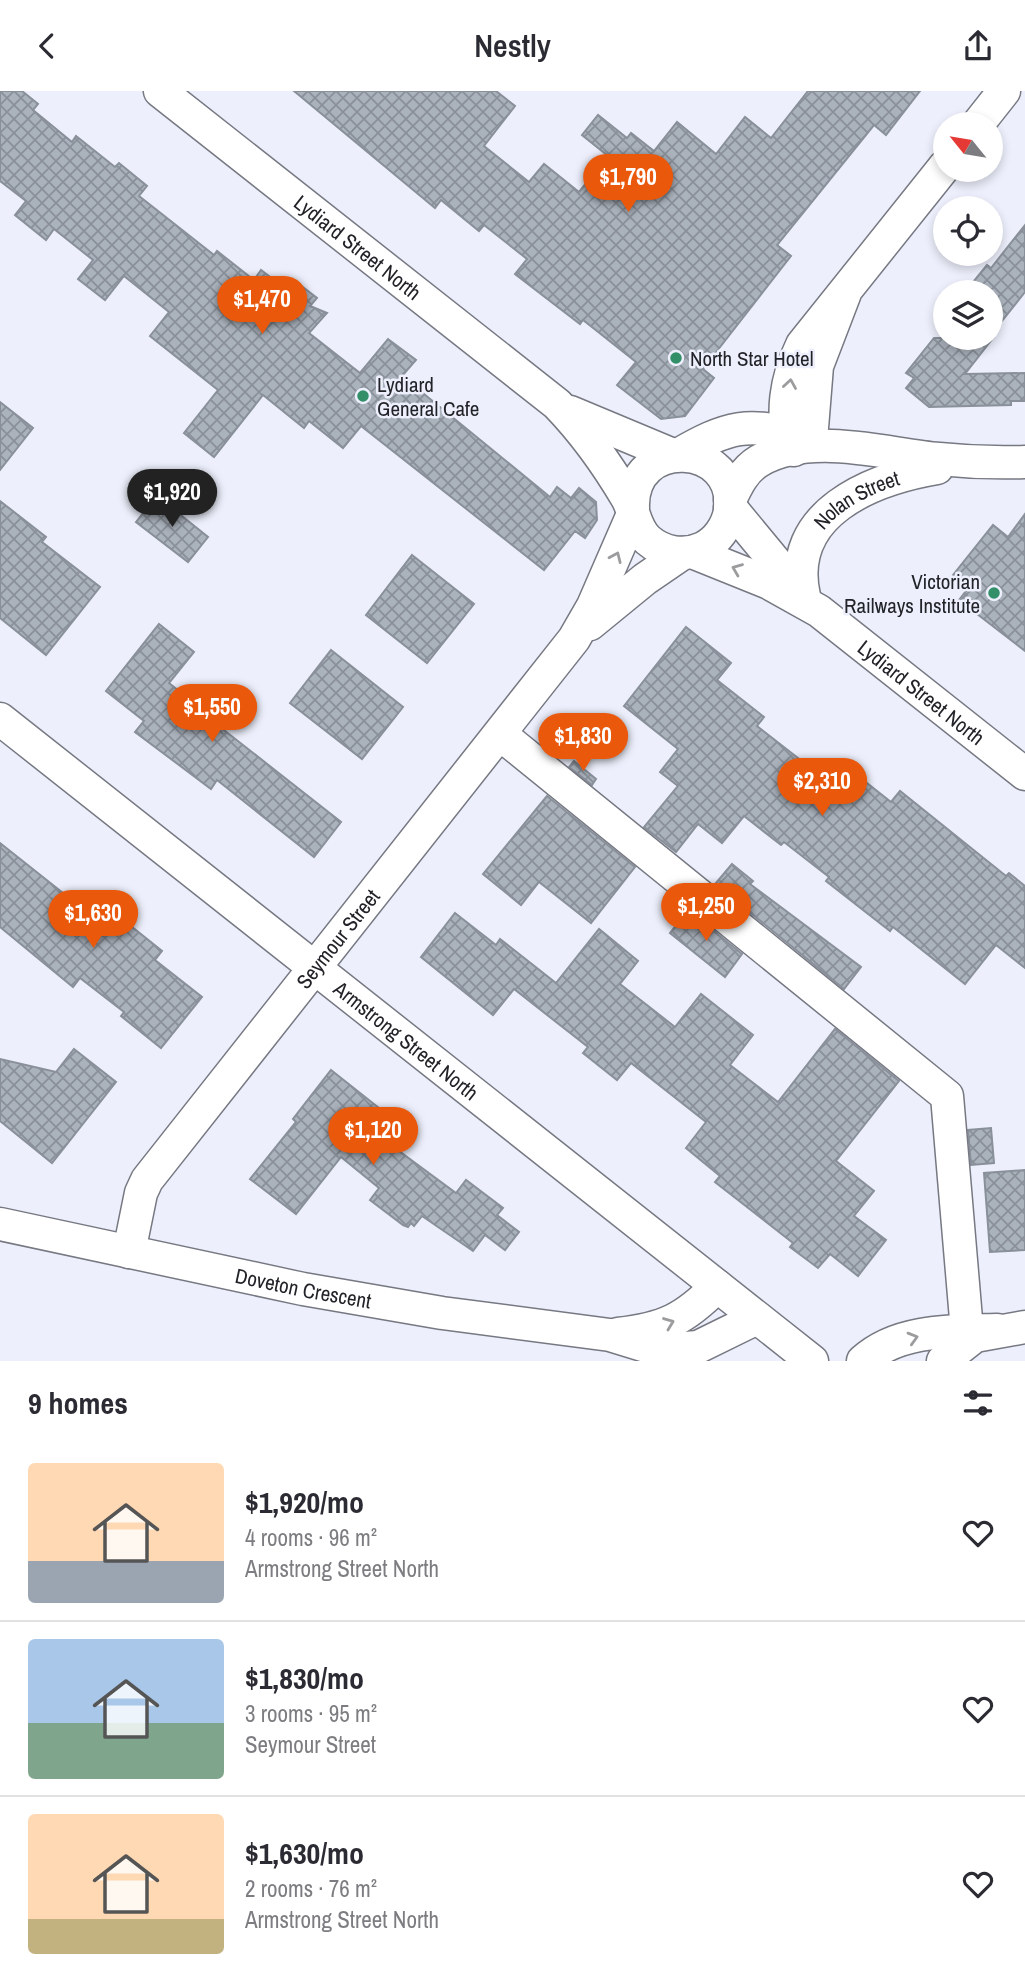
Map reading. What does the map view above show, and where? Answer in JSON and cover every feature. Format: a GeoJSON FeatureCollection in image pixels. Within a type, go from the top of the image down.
{"type":"FeatureCollection","features":[{"type":"Feature","properties":{"kind":"street","name":"Lydiard Street North"},"geometry":{"type":"LineString","coordinates":[[160,91],[557,404],[585,435],[633,511]]}},
{"type":"Feature","properties":{"kind":"street"},"geometry":{"type":"LineString","coordinates":[[987,112],[1004,91]]}},
{"type":"Feature","properties":{"kind":"street"},"geometry":{"type":"LineString","coordinates":[[1012,91],[1025,101]]}},
{"type":"Feature","properties":{"kind":"street"},"geometry":{"type":"LineString","coordinates":[[805,442],[788,392],[796,358],[815,326],[845,293],[933,181]]}},
{"type":"Feature","properties":{"kind":"street","name":"Lydiard Street North"},"geometry":{"type":"LineString","coordinates":[[557,404],[605,428],[675,455]]}},
{"type":"Feature","properties":{"kind":"street","name":"Nolan Street"},"geometry":{"type":"LineString","coordinates":[[675,455],[720,433],[754,426],[805,442],[973,463],[1025,463]]}},
{"type":"Feature","properties":{"kind":"street","name":"Nolan Street"},"geometry":{"type":"LineString","coordinates":[[730,503],[750,467],[805,442]]}},
{"type":"Feature","properties":{"kind":"street"},"geometry":{"type":"LineString","coordinates":[[675,455],[697,457],[713,467],[725,481],[730,503],[726,522],[718,536],[706,546],[687,552],[665,550],[649,541],[633,511],[634,491],[644,472],[657,461],[675,455]]}},
{"type":"Feature","properties":{"kind":"street","name":"Nolan Street"},"geometry":{"type":"LineString","coordinates":[[811,604],[800,575],[806,547],[818,526],[838,506],[885,479],[973,463]]}},
{"type":"Feature","properties":{"kind":"street","name":"Lydiard Street North"},"geometry":{"type":"LineString","coordinates":[[730,503],[811,604]]}},
{"type":"Feature","properties":{"kind":"street","name":"Seymour Street"},"geometry":{"type":"LineString","coordinates":[[129,1252],[141,1193],[148,1180],[574,639],[593,606],[633,511]]}},
{"type":"Feature","properties":{"kind":"street","name":"Lydiard Street North"},"geometry":{"type":"LineString","coordinates":[[687,552],[769,583],[811,604],[1025,775]]}},
{"type":"Feature","properties":{"kind":"street","name":"Seymour Street"},"geometry":{"type":"LineString","coordinates":[[574,639],[645,579],[687,552]]}},
{"type":"Feature","properties":{"kind":"street","name":"Armstrong Street North"},"geometry":{"type":"LineString","coordinates":[[0,719],[812,1361]]}},
{"type":"Feature","properties":{"kind":"street"},"geometry":{"type":"LineString","coordinates":[[500,734],[947,1096],[996,1329]]}},
{"type":"Feature","properties":{"kind":"street","name":"Doveton Crescent"},"geometry":{"type":"LineString","coordinates":[[0,1224],[303,1289],[442,1313],[610,1335],[651,1348],[688,1350],[722,1337],[757,1318]]}},
{"type":"Feature","properties":{"kind":"street","name":"Doveton Crescent"},"geometry":{"type":"LineString","coordinates":[[610,1335],[672,1323],[695,1308],[717,1286]]}},
{"type":"Feature","properties":{"kind":"street"},"geometry":{"type":"LineString","coordinates":[[863,1361],[880,1349],[914,1337],[996,1329]]}},
{"type":"Feature","properties":{"kind":"street"},"geometry":{"type":"LineString","coordinates":[[943,1361],[975,1336],[996,1329]]}},
{"type":"Feature","properties":{"kind":"building"},"geometry":{"type":"Polygon","coordinates":[[[0,91],[22,91],[38,104],[33,110],[72,142],[76,136],[115,167],[119,163],[147,186],[139,196],[214,255],[217,251],[254,280],[261,270],[291,293],[299,284],[317,298],[310,306],[327,313],[309,333],[360,373],[388,339],[416,360],[402,376],[550,497],[557,487],[571,498],[579,488],[596,502],[597,520],[585,538],[575,531],[544,570],[361,426],[343,448],[309,421],[304,428],[263,395],[214,457],[184,433],[218,390],[150,336],[169,312],[124,276],[105,300],[78,279],[93,260],[54,229],[46,240],[15,215],[26,201],[0,181],[0,91]]]}},
{"type":"Feature","properties":{"kind":"building"},"geometry":{"type":"Polygon","coordinates":[[[294,91],[496,91],[515,106],[484,146],[529,182],[544,164],[579,192],[608,156],[582,135],[598,115],[627,138],[631,133],[654,151],[677,122],[716,154],[745,117],[771,138],[808,91],[920,91],[886,135],[874,125],[777,245],[791,256],[703,369],[714,378],[685,416],[661,419],[617,385],[636,362],[583,320],[580,324],[515,274],[527,259],[484,225],[479,231],[441,200],[435,208],[294,91]]]}},
{"type":"Feature","properties":{"kind":"building"},"geometry":{"type":"Polygon","coordinates":[[[1025,225],[1025,292],[1003,320],[1003,280],[975,280],[986,266],[1003,266],[1003,253],[1025,225]]]}},
{"type":"Feature","properties":{"kind":"building"},"geometry":{"type":"Polygon","coordinates":[[[933,339],[933,350],[984,350],[965,374],[1025,373],[1025,401],[1011,401],[1011,405],[929,407],[906,388],[914,378],[906,373],[933,339]]]}},
{"type":"Feature","properties":{"kind":"building"},"geometry":{"type":"Polygon","coordinates":[[[0,402],[33,428],[0,470],[0,402]]]}},
{"type":"Feature","properties":{"kind":"building"},"geometry":{"type":"Polygon","coordinates":[[[157,496],[208,537],[188,562],[136,522],[157,496]]]}},
{"type":"Feature","properties":{"kind":"building"},"geometry":{"type":"Polygon","coordinates":[[[0,501],[46,537],[42,542],[100,587],[46,655],[0,618],[0,501]]]}},
{"type":"Feature","properties":{"kind":"building","name":"Victorian Railways Institute"},"geometry":{"type":"Polygon","coordinates":[[[1025,514],[1025,651],[959,600],[969,587],[953,575],[993,525],[1008,537],[1025,514]]]}},
{"type":"Feature","properties":{"kind":"building"},"geometry":{"type":"Polygon","coordinates":[[[412,555],[474,604],[427,663],[366,615],[412,555]]]}},
{"type":"Feature","properties":{"kind":"building"},"geometry":{"type":"Polygon","coordinates":[[[159,624],[194,652],[169,683],[203,710],[201,712],[341,822],[314,857],[217,780],[211,789],[135,732],[144,721],[106,691],[159,624]]]}},
{"type":"Feature","properties":{"kind":"building"},"geometry":{"type":"Polygon","coordinates":[[[686,627],[731,663],[717,680],[764,717],[757,726],[839,790],[853,772],[891,802],[900,791],[1006,876],[1009,873],[1025,886],[1025,968],[996,945],[965,984],[893,927],[890,931],[826,881],[829,877],[784,842],[781,845],[744,816],[722,843],[698,824],[676,852],[644,827],[678,786],[660,772],[678,749],[624,706],[686,627]]]}},
{"type":"Feature","properties":{"kind":"building"},"geometry":{"type":"Polygon","coordinates":[[[331,650],[403,707],[362,759],[290,703],[331,650]]]}},
{"type":"Feature","properties":{"kind":"building"},"geometry":{"type":"Polygon","coordinates":[[[574,761],[596,779],[592,785],[569,767],[574,761]]]}},
{"type":"Feature","properties":{"kind":"building"},"geometry":{"type":"Polygon","coordinates":[[[547,796],[635,867],[591,923],[539,882],[521,905],[483,874],[547,796]]]}},
{"type":"Feature","properties":{"kind":"building"},"geometry":{"type":"Polygon","coordinates":[[[0,843],[87,912],[97,899],[162,951],[155,960],[202,997],[161,1048],[121,1016],[124,1012],[80,978],[73,987],[0,927],[0,843]]]}},
{"type":"Feature","properties":{"kind":"building"},"geometry":{"type":"Polygon","coordinates":[[[732,864],[753,881],[750,884],[861,967],[844,989],[715,884],[732,864]]]}},
{"type":"Feature","properties":{"kind":"building"},"geometry":{"type":"Polygon","coordinates":[[[688,910],[742,954],[725,977],[670,933],[688,910]]]}},
{"type":"Feature","properties":{"kind":"building"},"geometry":{"type":"Polygon","coordinates":[[[455,913],[496,945],[500,939],[556,983],[599,929],[638,961],[620,984],[675,1027],[701,994],[753,1035],[730,1065],[778,1102],[835,1029],[899,1081],[836,1161],[874,1191],[854,1216],[886,1240],[858,1276],[830,1254],[818,1268],[790,1247],[793,1243],[715,1182],[720,1176],[686,1148],[706,1122],[631,1063],[617,1080],[583,1053],[588,1047],[514,989],[493,1015],[421,957],[455,913]]]}},
{"type":"Feature","properties":{"kind":"building"},"geometry":{"type":"Polygon","coordinates":[[[74,1049],[116,1082],[52,1163],[0,1121],[0,1059],[56,1072],[74,1049]]]}},
{"type":"Feature","properties":{"kind":"building"},"geometry":{"type":"Polygon","coordinates":[[[331,1070],[408,1131],[395,1148],[456,1193],[466,1180],[503,1208],[497,1215],[519,1232],[505,1250],[485,1235],[473,1251],[422,1216],[414,1226],[411,1223],[408,1227],[403,1225],[370,1200],[379,1188],[341,1157],[296,1214],[250,1179],[296,1122],[293,1119],[331,1070]]]}},
{"type":"Feature","properties":{"kind":"building"},"geometry":{"type":"Polygon","coordinates":[[[991,1128],[994,1163],[971,1165],[968,1130],[991,1128]]]}},
{"type":"Feature","properties":{"kind":"building"},"geometry":{"type":"Polygon","coordinates":[[[1025,1170],[1025,1250],[990,1252],[984,1173],[1025,1170]]]}},
{"type":"Feature","properties":{"kind":"place","name":"North Star Hotel"},"geometry":{"type":"Point","coordinates":[676,358]}},
{"type":"Feature","properties":{"kind":"place","name":"Lydiard General Cafe"},"geometry":{"type":"Point","coordinates":[363,396]}},
{"type":"Feature","properties":{"kind":"place","name":"Victorian Railways Institute"},"geometry":{"type":"Point","coordinates":[994,593]}}]}
